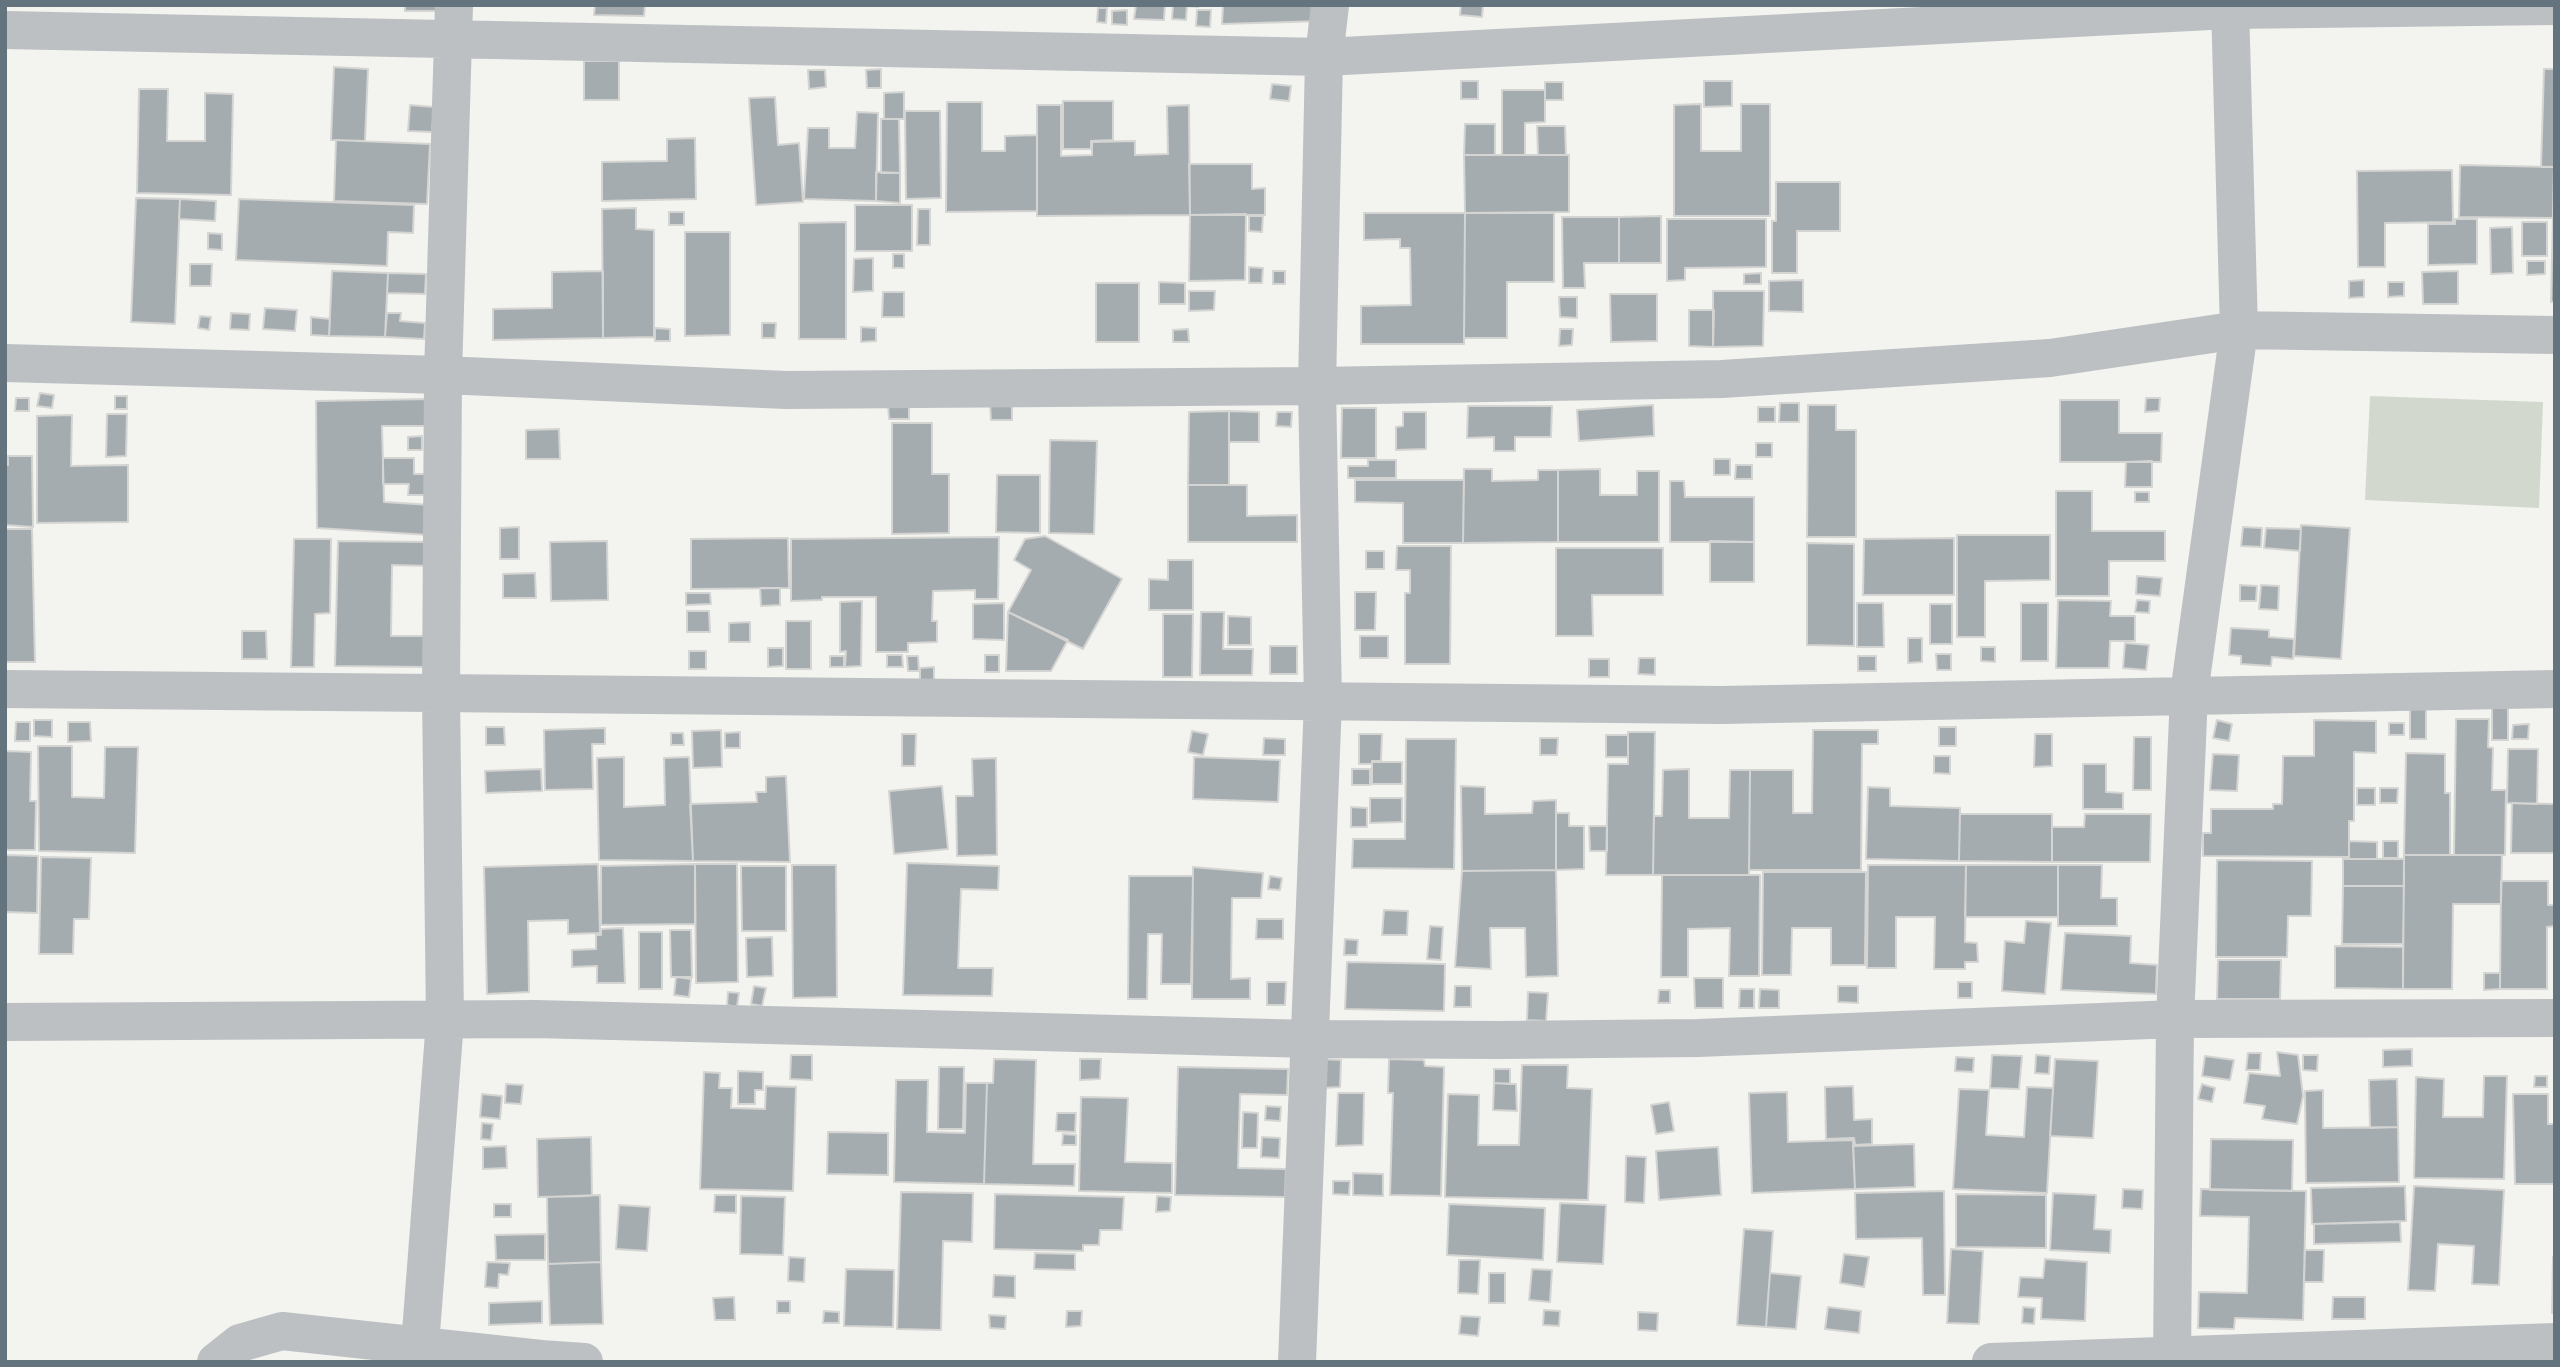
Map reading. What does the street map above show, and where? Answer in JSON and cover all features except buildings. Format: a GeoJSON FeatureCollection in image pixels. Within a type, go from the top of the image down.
{"type":"FeatureCollection","features":[{"type":"Feature","properties":{"kind":"street"},"geometry":{"type":"LineString","coordinates":[[1297,1362],[1323,701],[1317,386],[1324,57],[1330,5]]}},
{"type":"Feature","properties":{"kind":"street"},"geometry":{"type":"LineString","coordinates":[[5,30],[454,23],[1324,57],[2230,7],[2555,6]]}},
{"type":"Feature","properties":{"kind":"street"},"geometry":{"type":"LineString","coordinates":[[2172,1358],[2175,1019],[2189,694],[2239,330],[2230,7]]}},
{"type":"Feature","properties":{"kind":"street"},"geometry":{"type":"LineString","coordinates":[[420,1345],[445,1021],[441,693],[443,375],[454,23]]}},
{"type":"Feature","properties":{"kind":"street"},"geometry":{"type":"LineString","coordinates":[[5,363],[443,375],[786,390],[1317,386],[1722,379],[2050,358],[2239,330],[2555,335]]}},
{"type":"Feature","properties":{"kind":"street"},"geometry":{"type":"LineString","coordinates":[[5,689],[1823,704],[2189,694],[2555,689]]}},
{"type":"Feature","properties":{"kind":"street"},"geometry":{"type":"LineString","coordinates":[[5,1022],[535,1019],[1311,1039],[1698,1038],[2175,1019],[2555,1018]]}},
{"type":"Feature","properties":{"kind":"street"},"geometry":{"type":"LineString","coordinates":[[216,1362],[240,1343],[282,1331],[584,1362]]}},
{"type":"Feature","properties":{"kind":"street"},"geometry":{"type":"LineString","coordinates":[[1991,1362],[2172,1358],[2555,1342]]}},
{"type":"Feature","properties":{"kind":"shaded area"},"geometry":{"type":"Polygon","coordinates":[[[2370,396],[2543,402],[2539,508],[2365,500],[2370,396]]]}}]}
